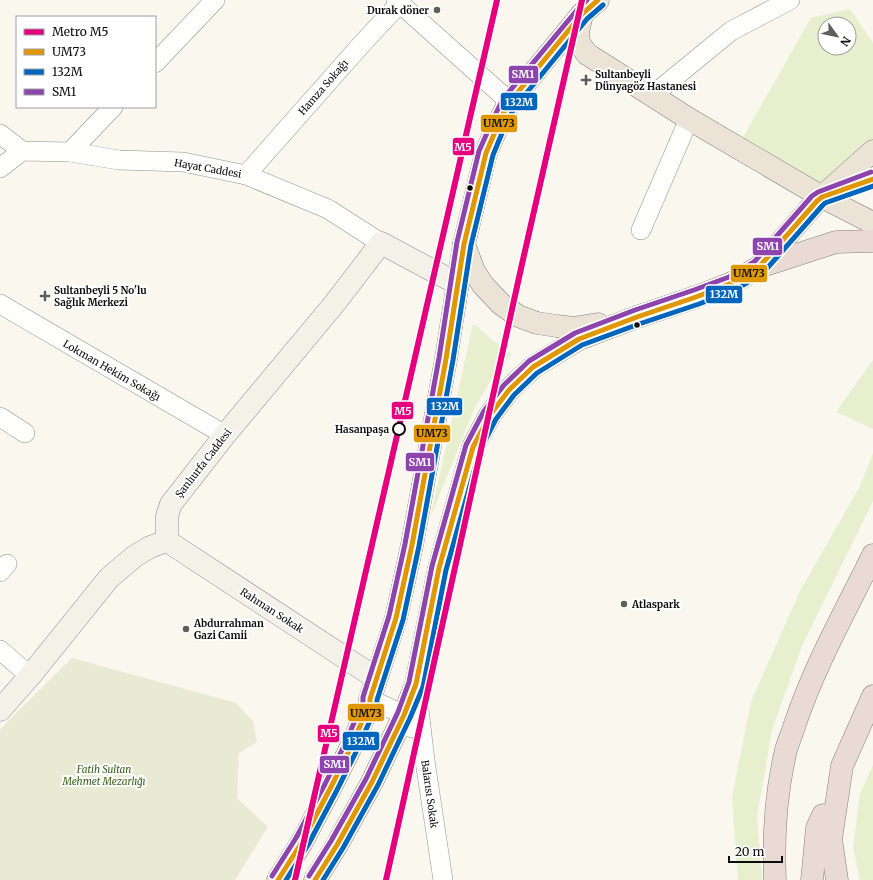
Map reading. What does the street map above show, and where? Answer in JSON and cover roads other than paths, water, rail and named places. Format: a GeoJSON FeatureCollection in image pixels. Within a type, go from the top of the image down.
{"type":"FeatureCollection","features":[{"type":"Feature","properties":{"kind":"highway"},"geometry":{"type":"LineString","coordinates":[[760,267],[836,242],[873,241]]}},
{"type":"Feature","properties":{"kind":"highway"},"geometry":{"type":"LineString","coordinates":[[775,877],[776,812],[779,781],[786,749],[802,703],[820,661],[873,555]]}},
{"type":"Feature","properties":{"kind":"highway"},"geometry":{"type":"LineString","coordinates":[[812,880],[817,828],[873,696]]}},
{"type":"Feature","properties":{"kind":"highway"},"geometry":{"type":"LineString","coordinates":[[837,880],[831,839],[842,766]]}},
{"type":"Feature","properties":{"kind":"main road"},"geometry":{"type":"LineString","coordinates":[[590,7],[578,32],[579,43],[587,54],[689,119],[822,197],[873,223]]}},
{"type":"Feature","properties":{"kind":"main road"},"geometry":{"type":"LineString","coordinates":[[278,880],[302,842],[350,749],[370,703],[376,678],[396,618],[410,553],[446,359],[464,244],[486,153],[509,103],[590,7]]}},
{"type":"Feature","properties":{"kind":"main road"},"geometry":{"type":"LineString","coordinates":[[315,880],[372,782],[404,714],[416,684],[439,568],[472,447],[490,416],[509,390],[533,366],[579,339],[732,283],[760,267],[812,207],[873,151]]}},
{"type":"Feature","properties":{"kind":"main road"},"geometry":{"type":"LineString","coordinates":[[464,244],[474,270],[483,285],[501,304],[518,316],[538,323],[573,328],[637,317]]}},
{"type":"Feature","properties":{"kind":"street"},"geometry":{"type":"LineString","coordinates":[[156,62],[216,0]]}},
{"type":"Feature","properties":{"kind":"street"},"geometry":{"type":"LineString","coordinates":[[653,95],[731,30],[790,0]]}},
{"type":"Feature","properties":{"kind":"street"},"geometry":{"type":"LineString","coordinates":[[399,1],[509,103]]}},
{"type":"Feature","properties":{"kind":"street","name":"Hamza Sokağı"},"geometry":{"type":"LineString","coordinates":[[246,175],[399,1]]}},
{"type":"Feature","properties":{"kind":"street"},"geometry":{"type":"LineString","coordinates":[[70,152],[112,108]]}},
{"type":"Feature","properties":{"kind":"street"},"geometry":{"type":"LineString","coordinates":[[641,230],[689,119]]}},
{"type":"Feature","properties":{"kind":"street"},"geometry":{"type":"LineString","coordinates":[[0,134],[22,151],[0,168]]}},
{"type":"Feature","properties":{"kind":"street","name":"Hayat Caddesi"},"geometry":{"type":"LineString","coordinates":[[22,151],[70,152],[119,160],[183,162],[246,175],[328,209],[381,243]]}},
{"type":"Feature","properties":{"kind":"street"},"geometry":{"type":"LineString","coordinates":[[381,243],[458,284]]}},
{"type":"Feature","properties":{"kind":"street","name":"Şanlıurfa Caddesi"},"geometry":{"type":"LineString","coordinates":[[167,541],[167,516],[171,504],[225,435],[336,303],[381,243]]}},
{"type":"Feature","properties":{"kind":"street","name":"Lokman Hekim Sokağı"},"geometry":{"type":"LineString","coordinates":[[0,304],[225,435]]}},
{"type":"Feature","properties":{"kind":"street"},"geometry":{"type":"LineString","coordinates":[[0,417],[25,433]]}},
{"type":"Feature","properties":{"kind":"street"},"geometry":{"type":"LineString","coordinates":[[0,710],[30,676],[109,578],[135,556],[150,547],[167,541]]}},
{"type":"Feature","properties":{"kind":"street","name":"Rahman Sokak"},"geometry":{"type":"LineString","coordinates":[[167,541],[376,678]]}},
{"type":"Feature","properties":{"kind":"street"},"geometry":{"type":"LineString","coordinates":[[0,650],[30,676]]}},
{"type":"Feature","properties":{"kind":"street","name":"Balarısı Sokak"},"geometry":{"type":"LineString","coordinates":[[416,684],[443,880]]}},
{"type":"Feature","properties":{"kind":"street"},"geometry":{"type":"LineString","coordinates":[[370,699],[404,714],[424,746]]}},
{"type":"Feature","properties":{"kind":"metro line","name":"M5"},"geometry":{"type":"LineString","coordinates":[[295,880],[497,0]]}},
{"type":"Feature","properties":{"kind":"metro line","name":"M5"},"geometry":{"type":"LineString","coordinates":[[386,880],[582,0]]}},
{"type":"Feature","properties":{"kind":"place","name":"Durak döner"},"geometry":{"type":"Point","coordinates":[437,10]}},
{"type":"Feature","properties":{"kind":"place","name":"Sultanbeyli Dünyagöz Hastanesi"},"geometry":{"type":"Point","coordinates":[586,80]}},
{"type":"Feature","properties":{"kind":"place","name":"Sultanbeyli 5 No'lu Sağlık Merkezi"},"geometry":{"type":"Point","coordinates":[45,296]}},
{"type":"Feature","properties":{"kind":"place","name":"Hasanpaşa"},"geometry":{"type":"Point","coordinates":[399,429]}},
{"type":"Feature","properties":{"kind":"place","name":"Atlaspark"},"geometry":{"type":"Point","coordinates":[624,604]}},
{"type":"Feature","properties":{"kind":"place","name":"Abdurrahman Gazi Camii"},"geometry":{"type":"Point","coordinates":[186,629]}},
{"type":"Feature","properties":{"kind":"park label","name":"Fatih Sultan Mehmet Mezarlığı"},"geometry":{"type":"Point","coordinates":[104,774]}}]}
